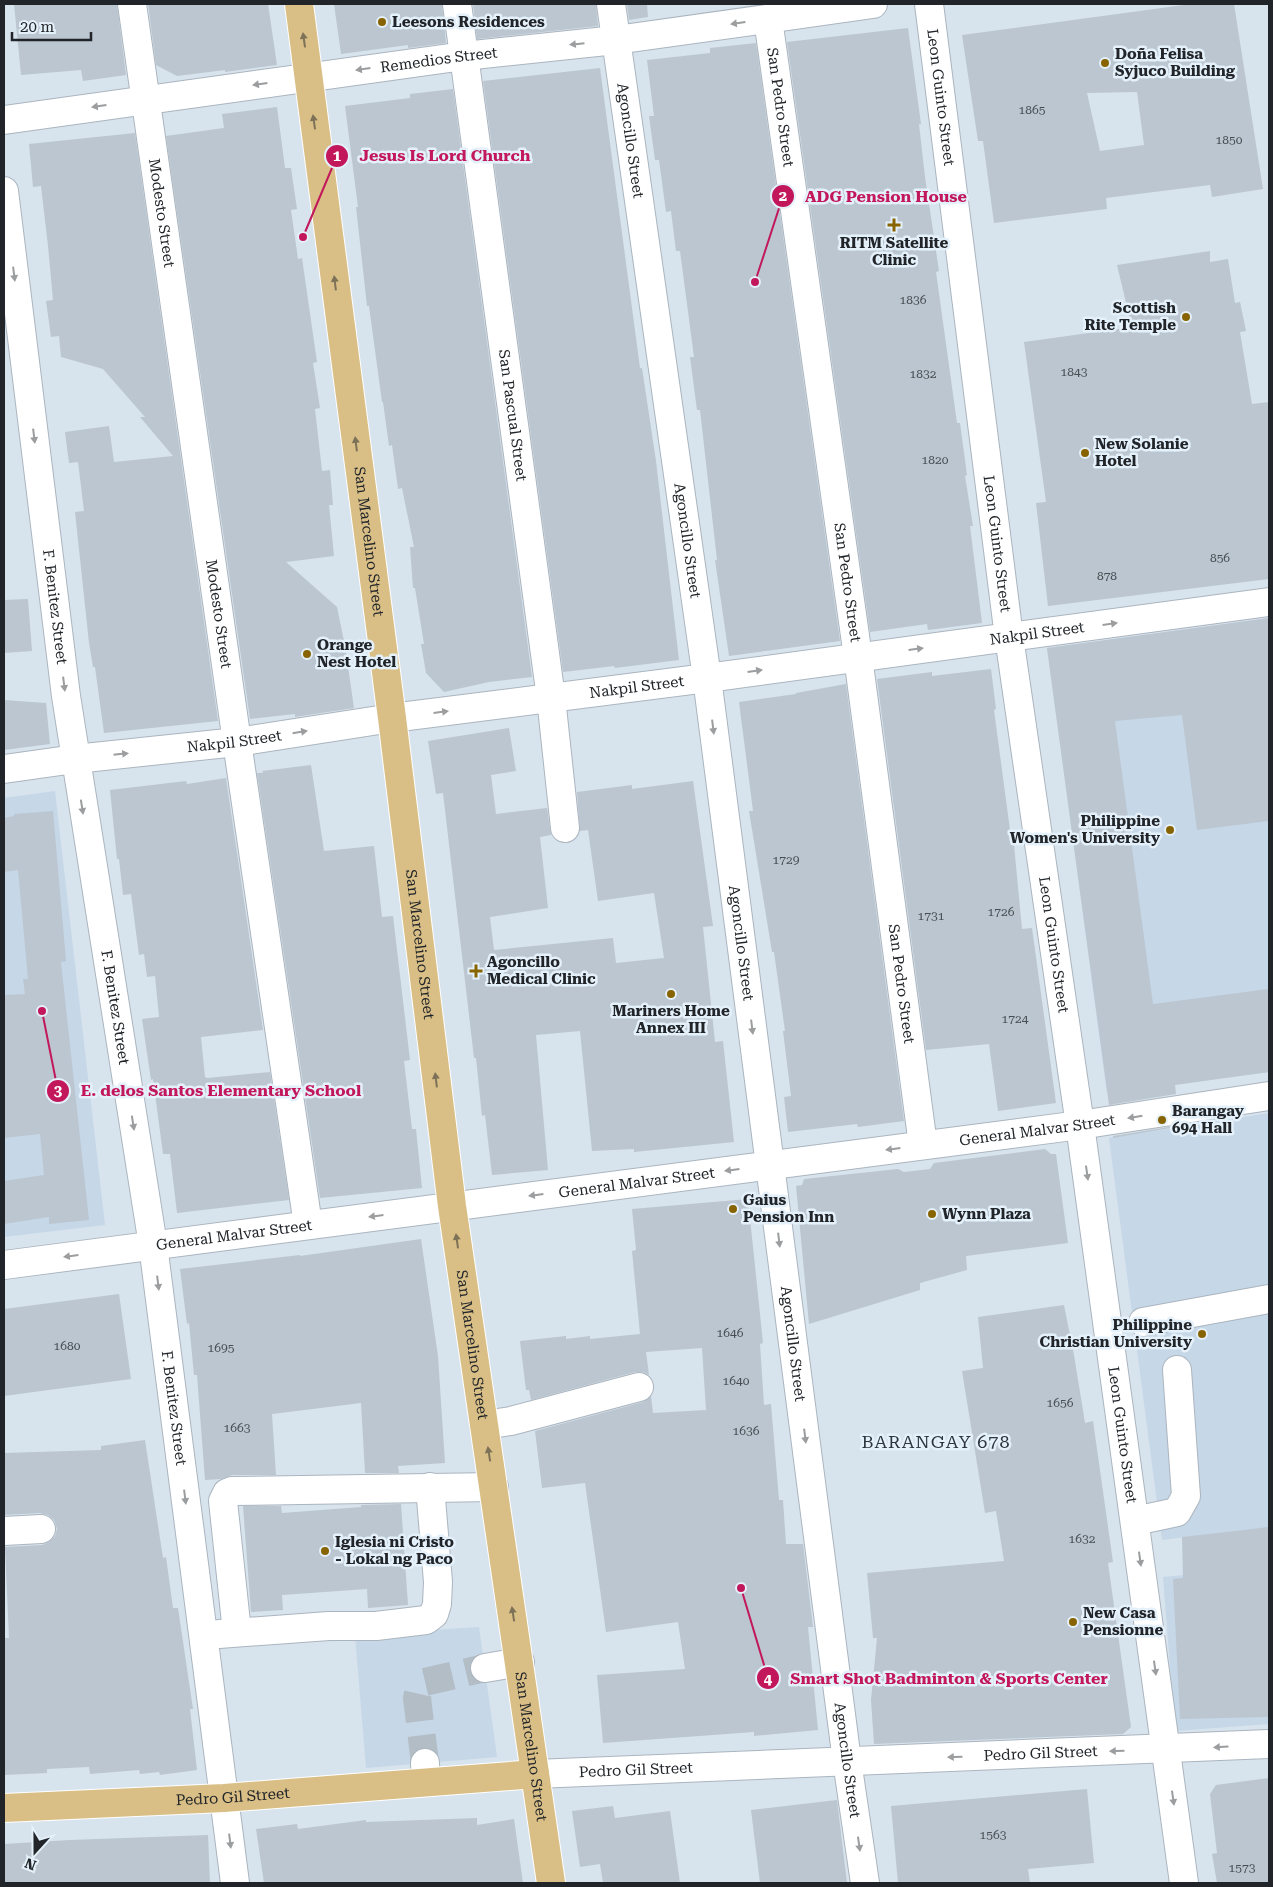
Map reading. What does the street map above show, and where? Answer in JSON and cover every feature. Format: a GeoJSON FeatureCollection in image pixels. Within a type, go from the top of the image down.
{"type":"FeatureCollection","features":[{"type":"Feature","properties":{"kind":"main road","name":"San Marcelino Street"},"geometry":{"type":"LineString","coordinates":[[299,4],[392,718],[452,1206],[551,1883]]}},
{"type":"Feature","properties":{"kind":"main road","name":"Pedro Gil Street"},"geometry":{"type":"LineString","coordinates":[[4,1808],[224,1798],[425,1772],[535,1774]]}},
{"type":"Feature","properties":{"kind":"street","name":"Modesto Street"},"geometry":{"type":"LineString","coordinates":[[132,4],[308,1225]]}},
{"type":"Feature","properties":{"kind":"street","name":"San Pascual Street"},"geometry":{"type":"LineString","coordinates":[[457,4],[551,698],[565,828]]}},
{"type":"Feature","properties":{"kind":"street","name":"Agoncillo Street"},"geometry":{"type":"LineString","coordinates":[[611,4],[707,678],[847,1761],[865,1883]]}},
{"type":"Feature","properties":{"kind":"street","name":"Remedios Street"},"geometry":{"type":"LineString","coordinates":[[4,120],[464,56],[616,40],[768,19],[800,9],[873,4]]}},
{"type":"Feature","properties":{"kind":"street","name":"Leon Guinto Street"},"geometry":{"type":"LineString","coordinates":[[929,4],[1009,637],[1080,1125],[1184,1883]]}},
{"type":"Feature","properties":{"kind":"street","name":"San Pedro Street"},"geometry":{"type":"LineString","coordinates":[[768,19],[858,657],[923,1145]]}},
{"type":"Feature","properties":{"kind":"street","name":"F. Benitez Street"},"geometry":{"type":"LineString","coordinates":[[4,191],[75,759],[153,1245],[235,1883]]}},
{"type":"Feature","properties":{"kind":"street","name":"Nakpil Street"},"geometry":{"type":"LineString","coordinates":[[4,769],[75,759],[237,742],[392,718],[707,678],[1269,602]]}},
{"type":"Feature","properties":{"kind":"street","name":"General Malvar Street"},"geometry":{"type":"LineString","coordinates":[[4,1265],[1080,1125],[1269,1096]]}},
{"type":"Feature","properties":{"kind":"street"},"geometry":{"type":"LineString","coordinates":[[1143,1322],[1269,1299]]}},
{"type":"Feature","properties":{"kind":"street"},"geometry":{"type":"LineString","coordinates":[[1135,1521],[1177,1512],[1186,1496],[1177,1370]]}},
{"type":"Feature","properties":{"kind":"street"},"geometry":{"type":"LineString","coordinates":[[484,1425],[511,1421],[639,1387]]}},
{"type":"Feature","properties":{"kind":"street"},"geometry":{"type":"LineString","coordinates":[[203,1636],[329,1626],[376,1626],[426,1620],[434,1614],[437,1604],[438,1582],[430,1487]]}},
{"type":"Feature","properties":{"kind":"street"},"geometry":{"type":"LineString","coordinates":[[237,1632],[224,1501],[226,1493],[232,1491],[494,1487]]}},
{"type":"Feature","properties":{"kind":"street"},"geometry":{"type":"LineString","coordinates":[[4,1531],[41,1529]]}},
{"type":"Feature","properties":{"kind":"street"},"geometry":{"type":"LineString","coordinates":[[485,1668],[520,1662]]}},
{"type":"Feature","properties":{"kind":"street","name":"Pedro Gil Street"},"geometry":{"type":"LineString","coordinates":[[535,1774],[1166,1750],[1269,1744]]}},
{"type":"Feature","properties":{"kind":"shaded area","name":"Philippine Women's University"},"geometry":{"type":"Polygon","coordinates":[[[1269,618],[1269,1072],[1107,1093],[1047,648],[1269,618]]]}},
{"type":"Feature","properties":{"kind":"shaded area"},"geometry":{"type":"Polygon","coordinates":[[[55,791],[105,1225],[4,1237],[4,798],[55,791]]]}},
{"type":"Feature","properties":{"kind":"shaded area","name":"Philippine Christian University"},"geometry":{"type":"Polygon","coordinates":[[[1269,1113],[1269,1724],[1175,1731],[1163,1577],[1249,1569],[1242,1530],[1162,1540],[1109,1138],[1269,1113]]]}},
{"type":"Feature","properties":{"kind":"shaded area"},"geometry":{"type":"Polygon","coordinates":[[[479,1627],[497,1757],[366,1768],[355,1635],[479,1627]]]}},
{"type":"Feature","properties":{"kind":"building"},"geometry":{"type":"Polygon","coordinates":[[[14,4],[117,4],[126,75],[83,81],[81,70],[21,75],[14,4]]]}},
{"type":"Feature","properties":{"kind":"building"},"geometry":{"type":"Polygon","coordinates":[[[148,4],[268,4],[277,65],[177,76],[156,65],[148,4]]]}},
{"type":"Feature","properties":{"kind":"building"},"geometry":{"type":"Polygon","coordinates":[[[334,4],[442,4],[446,43],[408,48],[408,45],[341,54],[334,4]]]}},
{"type":"Feature","properties":{"kind":"building"},"geometry":{"type":"Polygon","coordinates":[[[473,4],[596,4],[598,26],[477,39],[473,4]]]}},
{"type":"Feature","properties":{"kind":"building"},"geometry":{"type":"Polygon","coordinates":[[[627,4],[647,4],[648,17],[629,20],[627,4]]]}},
{"type":"Feature","properties":{"kind":"building"},"geometry":{"type":"Polygon","coordinates":[[[1191,4],[1234,4],[1263,189],[1212,197],[1210,185],[1106,198],[1107,209],[994,223],[983,141],[978,141],[962,35],[1191,4]],[[1137,92],[1087,93],[1100,151],[1144,145],[1137,92]]]}},
{"type":"Feature","properties":{"kind":"building"},"geometry":{"type":"Polygon","coordinates":[[[908,28],[921,124],[919,124],[925,177],[939,271],[936,272],[957,423],[960,423],[967,475],[965,476],[973,526],[970,526],[982,623],[928,630],[927,624],[870,632],[787,42],[908,28]]]}},
{"type":"Feature","properties":{"kind":"building"},"geometry":{"type":"Polygon","coordinates":[[[756,43],[840,641],[729,656],[715,560],[717,560],[700,410],[697,410],[690,357],[694,357],[680,251],[676,251],[671,211],[666,212],[659,160],[655,160],[649,116],[654,116],[647,60],[710,53],[710,48],[756,43]]]}},
{"type":"Feature","properties":{"kind":"building"},"geometry":{"type":"Polygon","coordinates":[[[600,68],[640,368],[642,368],[656,461],[679,660],[563,672],[483,81],[600,68]]]}},
{"type":"Feature","properties":{"kind":"building"},"geometry":{"type":"Polygon","coordinates":[[[453,89],[532,677],[489,682],[444,692],[426,673],[421,644],[424,644],[415,588],[413,588],[410,547],[414,547],[402,488],[398,489],[392,445],[389,446],[382,402],[369,306],[367,306],[356,207],[358,207],[345,106],[410,98],[410,94],[453,89]]]}},
{"type":"Feature","properties":{"kind":"building"},"geometry":{"type":"Polygon","coordinates":[[[277,107],[285,168],[291,168],[297,209],[291,210],[298,259],[302,258],[317,362],[313,363],[320,408],[315,409],[322,471],[330,470],[333,505],[329,505],[334,556],[286,562],[337,607],[354,708],[295,717],[295,714],[250,719],[166,136],[224,128],[222,114],[277,107]]]}},
{"type":"Feature","properties":{"kind":"building"},"geometry":{"type":"Polygon","coordinates":[[[135,133],[218,721],[104,733],[95,667],[93,667],[89,643],[75,512],[84,511],[78,462],[69,463],[65,432],[109,426],[114,462],[173,456],[140,417],[145,417],[103,369],[61,357],[59,336],[51,337],[46,301],[53,300],[48,246],[41,186],[33,187],[29,144],[135,133]]]}},
{"type":"Feature","properties":{"kind":"building"},"geometry":{"type":"Polygon","coordinates":[[[1210,251],[1210,262],[1228,259],[1235,303],[1240,302],[1246,331],[1240,332],[1252,404],[1269,402],[1269,579],[1048,606],[1036,503],[1046,502],[1024,342],[1132,327],[1117,265],[1210,251]]]}},
{"type":"Feature","properties":{"kind":"building"},"geometry":{"type":"Polygon","coordinates":[[[28,599],[32,651],[4,653],[4,600],[28,599]]]}},
{"type":"Feature","properties":{"kind":"building","name":"Philippine Women's University"},"geometry":{"type":"Polygon","coordinates":[[[1269,618],[1269,821],[1197,830],[1182,715],[1115,721],[1153,1004],[1269,989],[1269,1072],[1175,1085],[1176,1094],[1109,1105],[1047,648],[1269,618]]]}},
{"type":"Feature","properties":{"kind":"building"},"geometry":{"type":"Polygon","coordinates":[[[991,669],[996,709],[994,710],[1012,845],[1014,845],[1022,929],[1032,928],[1056,1103],[998,1111],[989,1044],[926,1050],[877,679],[932,672],[932,676],[991,669]]]}},
{"type":"Feature","properties":{"kind":"building"},"geometry":{"type":"Polygon","coordinates":[[[846,684],[904,1121],[858,1127],[857,1124],[788,1132],[784,1097],[791,1096],[783,1031],[785,1031],[774,952],[772,952],[749,811],[753,811],[739,702],[796,694],[846,684]]]}},
{"type":"Feature","properties":{"kind":"building"},"geometry":{"type":"Polygon","coordinates":[[[4,700],[46,703],[50,744],[4,750],[4,700]]]}},
{"type":"Feature","properties":{"kind":"building"},"geometry":{"type":"Polygon","coordinates":[[[509,728],[516,771],[491,775],[496,814],[547,808],[551,835],[540,837],[548,908],[490,917],[494,950],[613,938],[616,963],[664,958],[654,893],[598,901],[588,830],[580,831],[577,792],[632,785],[632,789],[693,781],[713,926],[703,927],[715,1042],[723,1041],[734,1142],[634,1152],[634,1149],[592,1151],[580,1031],[536,1035],[548,1170],[492,1175],[485,1115],[482,1116],[476,1058],[474,1058],[443,793],[436,794],[428,741],[509,728]]]}},
{"type":"Feature","properties":{"kind":"building"},"geometry":{"type":"Polygon","coordinates":[[[311,765],[324,851],[374,846],[382,917],[393,916],[410,1060],[404,1061],[412,1129],[416,1129],[422,1188],[320,1198],[257,773],[311,765]]]}},
{"type":"Feature","properties":{"kind":"building"},"geometry":{"type":"Polygon","coordinates":[[[226,778],[263,1030],[201,1037],[205,1077],[270,1072],[289,1200],[177,1213],[170,1154],[163,1154],[153,1079],[151,1080],[142,1019],[159,1017],[155,976],[147,977],[144,954],[139,955],[131,894],[123,895],[119,859],[117,859],[110,790],[186,781],[187,784],[226,778]]]}},
{"type":"Feature","properties":{"kind":"building"},"geometry":{"type":"Polygon","coordinates":[[[53,811],[66,961],[61,962],[89,1220],[49,1224],[49,1217],[4,1224],[4,1181],[44,1175],[40,1134],[4,1138],[4,995],[25,994],[23,979],[28,979],[18,870],[4,872],[4,818],[14,816],[14,814],[53,811]]]}},
{"type":"Feature","properties":{"kind":"building"},"geometry":{"type":"Polygon","coordinates":[[[1182,1126],[1113,1138],[1113,1136],[1182,1126]]]}},
{"type":"Feature","properties":{"kind":"building","name":"Wynn Plaza"},"geometry":{"type":"Polygon","coordinates":[[[1045,1149],[1051,1154],[1056,1154],[1068,1243],[966,1256],[967,1270],[920,1283],[920,1290],[809,1324],[796,1186],[802,1185],[804,1179],[898,1169],[904,1172],[930,1169],[934,1163],[1045,1149]]]}},
{"type":"Feature","properties":{"kind":"building"},"geometry":{"type":"Polygon","coordinates":[[[748,1199],[763,1343],[760,1344],[764,1405],[771,1404],[779,1500],[783,1500],[786,1544],[803,1544],[813,1627],[808,1627],[818,1730],[754,1736],[754,1732],[603,1743],[597,1675],[685,1669],[678,1622],[606,1632],[585,1483],[542,1488],[535,1431],[643,1402],[651,1396],[653,1413],[706,1410],[702,1348],[646,1352],[649,1375],[643,1372],[635,1372],[531,1400],[529,1390],[526,1390],[520,1341],[566,1336],[566,1339],[590,1336],[590,1339],[640,1334],[632,1251],[636,1250],[632,1209],[748,1199]]]}},
{"type":"Feature","properties":{"kind":"building"},"geometry":{"type":"Polygon","coordinates":[[[421,1239],[438,1356],[445,1463],[398,1466],[399,1473],[365,1473],[361,1403],[272,1414],[276,1475],[232,1475],[221,1479],[205,1480],[197,1375],[194,1375],[189,1323],[187,1324],[180,1269],[300,1256],[421,1239]]]}},
{"type":"Feature","properties":{"kind":"building"},"geometry":{"type":"Polygon","coordinates":[[[119,1294],[131,1379],[4,1396],[4,1309],[119,1294]]]}},
{"type":"Feature","properties":{"kind":"building"},"geometry":{"type":"Polygon","coordinates":[[[1064,1305],[1085,1423],[1093,1421],[1113,1562],[1108,1563],[1131,1727],[1123,1734],[874,1744],[871,1700],[877,1638],[873,1638],[867,1573],[1004,1561],[996,1511],[985,1513],[962,1371],[983,1368],[978,1317],[1064,1305]]]}},
{"type":"Feature","properties":{"kind":"building"},"geometry":{"type":"Polygon","coordinates":[[[145,1440],[163,1558],[166,1557],[173,1608],[178,1608],[193,1709],[190,1709],[197,1770],[160,1775],[159,1772],[140,1774],[139,1770],[90,1774],[89,1767],[47,1769],[47,1773],[4,1775],[4,1638],[9,1638],[5,1547],[42,1545],[49,1542],[55,1536],[57,1529],[54,1520],[48,1515],[40,1513],[4,1515],[4,1453],[101,1450],[101,1446],[145,1440]]]}},
{"type":"Feature","properties":{"kind":"building","name":"Iglesia ni Cristo - Lokal ng Paco"},"geometry":{"type":"Polygon","coordinates":[[[401,1504],[408,1605],[368,1608],[367,1589],[282,1595],[283,1610],[251,1612],[243,1506],[281,1506],[282,1513],[361,1507],[361,1505],[401,1504]]]}},
{"type":"Feature","properties":{"kind":"building"},"geometry":{"type":"Polygon","coordinates":[[[1269,1527],[1269,1717],[1180,1719],[1173,1579],[1183,1578],[1182,1537],[1269,1527]]]}},
{"type":"Feature","properties":{"kind":"building"},"geometry":{"type":"Polygon","coordinates":[[[1269,1778],[1269,1883],[1217,1883],[1212,1854],[1217,1853],[1210,1794],[1216,1785],[1269,1778]]]}},
{"type":"Feature","properties":{"kind":"building"},"geometry":{"type":"Polygon","coordinates":[[[1087,1789],[1094,1863],[1028,1869],[1030,1883],[898,1883],[891,1806],[1087,1789]]]}},
{"type":"Feature","properties":{"kind":"building"},"geometry":{"type":"Polygon","coordinates":[[[837,1800],[847,1883],[760,1883],[751,1810],[837,1800]]]}},
{"type":"Feature","properties":{"kind":"building"},"geometry":{"type":"Polygon","coordinates":[[[613,1806],[615,1818],[670,1811],[680,1883],[603,1883],[600,1864],[580,1867],[572,1811],[613,1806]]]}},
{"type":"Feature","properties":{"kind":"building"},"geometry":{"type":"Polygon","coordinates":[[[477,1818],[477,1825],[514,1819],[523,1883],[264,1883],[256,1829],[297,1824],[298,1829],[366,1820],[366,1822],[477,1818]]]}},
{"type":"Feature","properties":{"kind":"building"},"geometry":{"type":"Polygon","coordinates":[[[208,1835],[210,1883],[4,1883],[4,1844],[208,1835]]]}},
{"type":"Feature","properties":{"kind":"tunnel"},"geometry":{"type":"LineString","coordinates":[[425,1763],[417,1698],[419,1689],[425,1682],[485,1668]]}},
{"type":"Feature","properties":{"kind":"place","name":"Leesons Residences"},"geometry":{"type":"Point","coordinates":[382,22]}},
{"type":"Feature","properties":{"kind":"place","name":"Doña Felisa Syjuco Building"},"geometry":{"type":"Point","coordinates":[1105,63]}},
{"type":"Feature","properties":{"kind":"place","name":"RITM Satellite Clinic"},"geometry":{"type":"Point","coordinates":[894,225]}},
{"type":"Feature","properties":{"kind":"place","name":"Jesus Is Lord Church"},"geometry":{"type":"Point","coordinates":[303,237]}},
{"type":"Feature","properties":{"kind":"place","name":"ADG Pension House"},"geometry":{"type":"Point","coordinates":[755,282]}},
{"type":"Feature","properties":{"kind":"place","name":"Scottish Rite Temple"},"geometry":{"type":"Point","coordinates":[1186,317]}},
{"type":"Feature","properties":{"kind":"place","name":"New Solanie Hotel"},"geometry":{"type":"Point","coordinates":[1085,453]}},
{"type":"Feature","properties":{"kind":"place","name":"Orange Nest Hotel"},"geometry":{"type":"Point","coordinates":[307,654]}},
{"type":"Feature","properties":{"kind":"place","name":"Philippine Women's University"},"geometry":{"type":"Point","coordinates":[1170,830]}},
{"type":"Feature","properties":{"kind":"place","name":"Agoncillo Medical Clinic"},"geometry":{"type":"Point","coordinates":[476,971]}},
{"type":"Feature","properties":{"kind":"place","name":"Mariners Home Annex III"},"geometry":{"type":"Point","coordinates":[671,994]}},
{"type":"Feature","properties":{"kind":"place","name":"E. delos Santos Elementary School"},"geometry":{"type":"Point","coordinates":[42,1011]}},
{"type":"Feature","properties":{"kind":"place","name":"Barangay 694 Hall"},"geometry":{"type":"Point","coordinates":[1162,1120]}},
{"type":"Feature","properties":{"kind":"place","name":"Gaius Pension Inn"},"geometry":{"type":"Point","coordinates":[733,1209]}},
{"type":"Feature","properties":{"kind":"place","name":"Wynn Plaza"},"geometry":{"type":"Point","coordinates":[932,1214]}},
{"type":"Feature","properties":{"kind":"place","name":"Philippine Christian University"},"geometry":{"type":"Point","coordinates":[1202,1334]}},
{"type":"Feature","properties":{"kind":"place","name":"Iglesia ni Cristo - Lokal ng Paco"},"geometry":{"type":"Point","coordinates":[325,1551]}},
{"type":"Feature","properties":{"kind":"place","name":"Smart Shot Badminton & Sports Center"},"geometry":{"type":"Point","coordinates":[741,1588]}},
{"type":"Feature","properties":{"kind":"place","name":"New Casa Pensionne"},"geometry":{"type":"Point","coordinates":[1073,1622]}},
{"type":"Feature","properties":{"kind":"district","name":"BARANGAY 678"},"geometry":{"type":"Point","coordinates":[936,1442]}}]}
